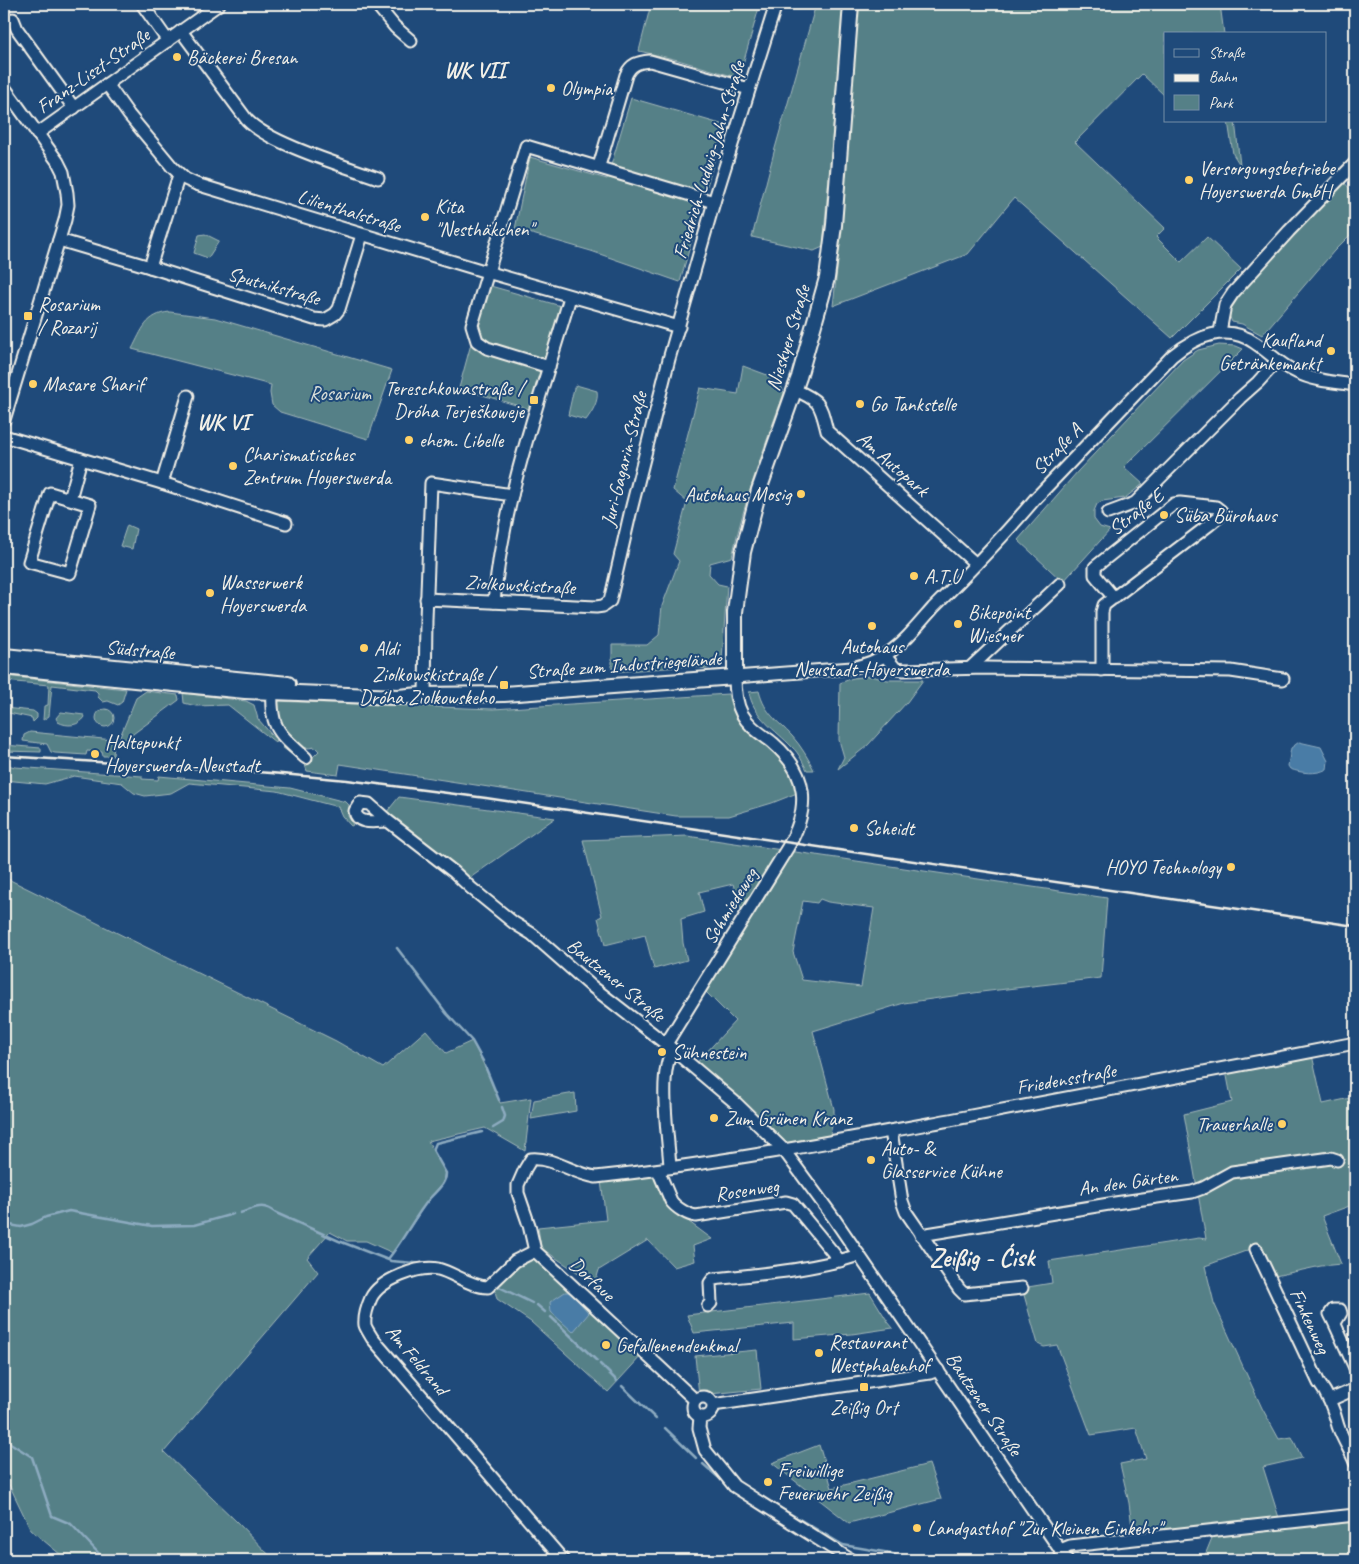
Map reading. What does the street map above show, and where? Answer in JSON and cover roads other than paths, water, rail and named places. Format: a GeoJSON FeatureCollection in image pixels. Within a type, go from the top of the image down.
{"type":"FeatureCollection","features":[{"type":"Feature","properties":{"kind":"main road","name":"Nieskyer Straße"},"geometry":{"type":"LineString","coordinates":[[734,677],[735,612],[743,552],[759,490],[794,390],[819,312],[827,278],[834,225],[851,4]]}},
{"type":"Feature","properties":{"kind":"main road","name":"Südstraße"},"geometry":{"type":"LineString","coordinates":[[4,656],[272,687]]}},
{"type":"Feature","properties":{"kind":"main road","name":"Südstraße"},"geometry":{"type":"LineString","coordinates":[[4,667],[140,681],[272,687]]}},
{"type":"Feature","properties":{"kind":"main road","name":"Straße zum Industriegelände"},"geometry":{"type":"LineString","coordinates":[[272,687],[398,688],[422,695],[504,694],[734,677]]}},
{"type":"Feature","properties":{"kind":"street"},"geometry":{"type":"LineString","coordinates":[[142,4],[168,41]]}},
{"type":"Feature","properties":{"kind":"street","name":"Franz-Liszt-Straße"},"geometry":{"type":"LineString","coordinates":[[37,134],[219,4]]}},
{"type":"Feature","properties":{"kind":"street"},"geometry":{"type":"LineString","coordinates":[[376,4],[394,27],[411,41]]}},
{"type":"Feature","properties":{"kind":"street","name":"Friedrich-Ludwig-Jahn-Straße"},"geometry":{"type":"LineString","coordinates":[[679,327],[714,202],[776,4]]}},
{"type":"Feature","properties":{"kind":"street"},"geometry":{"type":"LineString","coordinates":[[13,19],[17,29],[74,108]]}},
{"type":"Feature","properties":{"kind":"street"},"geometry":{"type":"LineString","coordinates":[[181,31],[247,120],[259,130],[306,152],[378,178]]}},
{"type":"Feature","properties":{"kind":"street"},"geometry":{"type":"LineString","coordinates":[[599,166],[626,75],[631,66],[636,63],[650,61],[749,89]]}},
{"type":"Feature","properties":{"kind":"street","name":"Lilienthalstraße"},"geometry":{"type":"LineString","coordinates":[[107,84],[129,115],[179,175],[185,179],[204,187],[362,235],[570,297],[679,327]]}},
{"type":"Feature","properties":{"kind":"street"},"geometry":{"type":"LineString","coordinates":[[4,87],[58,162],[66,184],[68,205],[66,220],[4,420]]}},
{"type":"Feature","properties":{"kind":"street"},"geometry":{"type":"LineString","coordinates":[[549,367],[487,348],[477,341],[472,325],[526,146],[599,166],[714,202]]}},
{"type":"Feature","properties":{"kind":"street"},"geometry":{"type":"LineString","coordinates":[[1355,163],[1289,230],[1232,293],[1225,305],[1220,332],[1236,334],[1254,342],[1296,372],[1313,378],[1355,385]]}},
{"type":"Feature","properties":{"kind":"street"},"geometry":{"type":"LineString","coordinates":[[150,267],[179,175]]}},
{"type":"Feature","properties":{"kind":"street","name":"Sputnikstraße"},"geometry":{"type":"LineString","coordinates":[[59,240],[150,267],[252,301],[314,319],[325,320],[338,310],[362,235]]}},
{"type":"Feature","properties":{"kind":"street"},"geometry":{"type":"LineString","coordinates":[[494,602],[500,548],[512,495],[570,297]]}},
{"type":"Feature","properties":{"kind":"street","name":"Juri-Gagarin-Straße"},"geometry":{"type":"LineString","coordinates":[[610,601],[669,359],[679,327]]}},
{"type":"Feature","properties":{"kind":"street","name":"Straße A"},"geometry":{"type":"LineString","coordinates":[[734,677],[852,668],[885,656],[900,643],[976,564],[1035,499],[1172,356],[1186,344],[1202,336],[1220,332]]}},
{"type":"Feature","properties":{"kind":"street","name":"Straße E"},"geometry":{"type":"LineString","coordinates":[[1108,513],[1135,503],[1258,382],[1277,360]]}},
{"type":"Feature","properties":{"kind":"street","name":"Am Autopark"},"geometry":{"type":"LineString","coordinates":[[794,390],[808,395],[816,401],[823,414],[827,431],[976,564]]}},
{"type":"Feature","properties":{"kind":"street"},"geometry":{"type":"LineString","coordinates":[[162,483],[188,396]]}},
{"type":"Feature","properties":{"kind":"street"},"geometry":{"type":"LineString","coordinates":[[4,436],[162,483],[286,523]]}},
{"type":"Feature","properties":{"kind":"street"},"geometry":{"type":"LineString","coordinates":[[70,499],[81,459]]}},
{"type":"Feature","properties":{"kind":"street"},"geometry":{"type":"LineString","coordinates":[[422,695],[431,483],[512,495]]}},
{"type":"Feature","properties":{"kind":"street"},"geometry":{"type":"LineString","coordinates":[[50,493],[70,499],[90,506],[70,573],[30,562],[50,493]]}},
{"type":"Feature","properties":{"kind":"street","name":"Straße E"},"geometry":{"type":"LineString","coordinates":[[1102,670],[1102,612],[1104,605],[1114,598],[1209,525],[1221,515],[1221,511],[1216,507],[1174,504],[1095,567],[1095,574],[1114,598]]}},
{"type":"Feature","properties":{"kind":"street"},"geometry":{"type":"LineString","coordinates":[[970,668],[1060,584]]}},
{"type":"Feature","properties":{"kind":"street","name":"Ziolkowskistraße"},"geometry":{"type":"LineString","coordinates":[[426,599],[596,607],[603,606],[610,601]]}},
{"type":"Feature","properties":{"kind":"street"},"geometry":{"type":"LineString","coordinates":[[885,656],[896,669],[904,670],[970,668],[1231,671],[1283,679]]}},
{"type":"Feature","properties":{"kind":"street","name":"Straße zum Industriegelände"},"geometry":{"type":"LineString","coordinates":[[734,677],[738,704],[743,716],[755,730],[781,751],[799,779]]}},
{"type":"Feature","properties":{"kind":"street"},"geometry":{"type":"LineString","coordinates":[[272,687],[273,719],[277,729],[282,737],[306,758]]}},
{"type":"Feature","properties":{"kind":"street","name":"Schmiedeweg"},"geometry":{"type":"LineString","coordinates":[[670,1167],[665,1094],[665,1076],[669,1048],[793,839],[803,811],[799,779]]}},
{"type":"Feature","properties":{"kind":"street","name":"Bautzener Straße"},"geometry":{"type":"LineString","coordinates":[[388,821],[454,872],[470,888],[514,923],[532,934],[626,1014],[737,1104],[784,1149],[859,1255],[1063,1555],[1070,1546],[1355,1515]]}},
{"type":"Feature","properties":{"kind":"street","name":"Friedensstraße"},"geometry":{"type":"LineString","coordinates":[[784,1149],[892,1131],[1355,1043]]}},
{"type":"Feature","properties":{"kind":"street"},"geometry":{"type":"LineString","coordinates":[[892,1131],[902,1202],[906,1212],[959,1289],[964,1294],[1022,1288]]}},
{"type":"Feature","properties":{"kind":"street","name":"Rosenweg"},"geometry":{"type":"LineString","coordinates":[[535,1251],[529,1225],[518,1193],[518,1185],[524,1169],[531,1159],[557,1163],[586,1176],[596,1177],[658,1170],[784,1149]]}},
{"type":"Feature","properties":{"kind":"street","name":"An den Gärten"},"geometry":{"type":"LineString","coordinates":[[921,1235],[1115,1202],[1192,1192],[1232,1172],[1331,1158],[1337,1160]]}},
{"type":"Feature","properties":{"kind":"street","name":"Rosenweg"},"geometry":{"type":"LineString","coordinates":[[658,1170],[671,1201],[691,1215],[696,1216],[786,1202],[793,1204],[840,1261]]}},
{"type":"Feature","properties":{"kind":"street","name":"Finkenweg"},"geometry":{"type":"LineString","coordinates":[[1256,1250],[1319,1383],[1330,1400],[1337,1416],[1338,1426],[1355,1462]]}},
{"type":"Feature","properties":{"kind":"street","name":"Dorfaue"},"geometry":{"type":"LineString","coordinates":[[535,1251],[695,1400],[704,1397],[711,1401],[713,1405],[930,1373],[938,1370]]}},
{"type":"Feature","properties":{"kind":"street","name":"Am Feldrand"},"geometry":{"type":"LineString","coordinates":[[535,1251],[515,1261],[488,1287],[482,1287],[455,1275],[430,1268],[404,1274],[389,1280],[378,1288],[371,1298],[365,1325],[372,1338],[563,1560]]}},
{"type":"Feature","properties":{"kind":"street"},"geometry":{"type":"LineString","coordinates":[[708,1306],[711,1303],[710,1283],[713,1279],[840,1261],[859,1255]]}},
{"type":"Feature","properties":{"kind":"street"},"geometry":{"type":"LineString","coordinates":[[1335,1324],[1355,1368]]}},
{"type":"Feature","properties":{"kind":"street"},"geometry":{"type":"LineString","coordinates":[[1330,1400],[1355,1389]]}},
{"type":"Feature","properties":{"kind":"street"},"geometry":{"type":"LineString","coordinates":[[695,1400],[693,1410],[700,1417]]}},
{"type":"Feature","properties":{"kind":"street"},"geometry":{"type":"LineString","coordinates":[[700,1417],[710,1414],[713,1405]]}},
{"type":"Feature","properties":{"kind":"street"},"geometry":{"type":"LineString","coordinates":[[700,1417],[699,1428],[705,1450],[734,1486],[851,1560]]}},
{"type":"Feature","properties":{"kind":"water"},"geometry":{"type":"Polygon","coordinates":[[[1299,742],[1321,747],[1328,761],[1327,769],[1308,773],[1290,769],[1288,766],[1291,748],[1299,742]]]}},
{"type":"Feature","properties":{"kind":"water"},"geometry":{"type":"Polygon","coordinates":[[[565,1292],[570,1292],[589,1313],[573,1332],[551,1312],[550,1302],[565,1292]]]}},
{"type":"Feature","properties":{"kind":"waterway"},"geometry":{"type":"LineString","coordinates":[[397,948],[447,1014],[472,1041],[483,1061]]}},
{"type":"Feature","properties":{"kind":"waterway"},"geometry":{"type":"LineString","coordinates":[[485,1066],[499,1100]]}},
{"type":"Feature","properties":{"kind":"waterway"},"geometry":{"type":"LineString","coordinates":[[493,1128],[503,1122],[505,1116],[502,1107]]}},
{"type":"Feature","properties":{"kind":"waterway"},"geometry":{"type":"LineString","coordinates":[[388,1259],[424,1205],[446,1177],[446,1173],[433,1150],[436,1143],[482,1132]]}},
{"type":"Feature","properties":{"kind":"waterway"},"geometry":{"type":"LineString","coordinates":[[240,1213],[259,1207],[267,1208],[339,1241],[391,1261],[425,1264]]}},
{"type":"Feature","properties":{"kind":"waterway"},"geometry":{"type":"LineString","coordinates":[[4,1224],[21,1227],[46,1217],[69,1211],[152,1226],[194,1225],[233,1214]]}},
{"type":"Feature","properties":{"kind":"waterway"},"geometry":{"type":"LineString","coordinates":[[495,1285],[532,1303]]}},
{"type":"Feature","properties":{"kind":"waterway"},"geometry":{"type":"LineString","coordinates":[[537,1305],[545,1312]]}},
{"type":"Feature","properties":{"kind":"waterway"},"geometry":{"type":"LineString","coordinates":[[551,1317],[597,1361]]}},
{"type":"Feature","properties":{"kind":"waterway"},"geometry":{"type":"LineString","coordinates":[[600,1364],[617,1381]]}},
{"type":"Feature","properties":{"kind":"waterway"},"geometry":{"type":"LineString","coordinates":[[622,1386],[656,1419]]}},
{"type":"Feature","properties":{"kind":"waterway"},"geometry":{"type":"LineString","coordinates":[[665,1428],[696,1458]]}},
{"type":"Feature","properties":{"kind":"waterway"},"geometry":{"type":"LineString","coordinates":[[4,1439],[32,1457],[52,1516],[71,1524],[105,1560]]}},
{"type":"Feature","properties":{"kind":"waterway"},"geometry":{"type":"LineString","coordinates":[[703,1464],[726,1484]]}},
{"type":"Feature","properties":{"kind":"waterway"},"geometry":{"type":"LineString","coordinates":[[736,1482],[756,1493]]}},
{"type":"Feature","properties":{"kind":"waterway"},"geometry":{"type":"LineString","coordinates":[[772,1503],[843,1545],[890,1553],[905,1560]]}},
{"type":"Feature","properties":{"kind":"railway"},"geometry":{"type":"LineString","coordinates":[[4,756],[271,773],[347,780],[486,798],[1355,926]]}},
{"type":"Feature","properties":{"kind":"place","name":"Bäckerei Bresan"},"geometry":{"type":"Point","coordinates":[177,57]}},
{"type":"Feature","properties":{"kind":"place","name":"Olympia"},"geometry":{"type":"Point","coordinates":[551,88]}},
{"type":"Feature","properties":{"kind":"place","name":"Versorgungsbetriebe Hoyerswerda GmbH"},"geometry":{"type":"Point","coordinates":[1189,180]}},
{"type":"Feature","properties":{"kind":"place","name":"Kita \"Nesthäkchen\""},"geometry":{"type":"Point","coordinates":[425,217]}},
{"type":"Feature","properties":{"kind":"place","name":"Rosarium / Rozarij"},"geometry":{"type":"Point","coordinates":[28,316]}},
{"type":"Feature","properties":{"kind":"place","name":"Kaufland Getränkemarkt"},"geometry":{"type":"Point","coordinates":[1331,351]}},
{"type":"Feature","properties":{"kind":"place","name":"Masare Sharif"},"geometry":{"type":"Point","coordinates":[33,384]}},
{"type":"Feature","properties":{"kind":"place","name":"Tereschkowastraße / Dróha Terješkoweje"},"geometry":{"type":"Point","coordinates":[534,400]}},
{"type":"Feature","properties":{"kind":"place","name":"Go Tankstelle"},"geometry":{"type":"Point","coordinates":[860,404]}},
{"type":"Feature","properties":{"kind":"place","name":"ehem. Libelle"},"geometry":{"type":"Point","coordinates":[409,440]}},
{"type":"Feature","properties":{"kind":"place","name":"Charismatisches Zentrum Hoyerswerda"},"geometry":{"type":"Point","coordinates":[233,466]}},
{"type":"Feature","properties":{"kind":"place","name":"Autohaus Mosig"},"geometry":{"type":"Point","coordinates":[801,494]}},
{"type":"Feature","properties":{"kind":"place","name":"Süba Bürohaus"},"geometry":{"type":"Point","coordinates":[1164,515]}},
{"type":"Feature","properties":{"kind":"place","name":"A.T.U"},"geometry":{"type":"Point","coordinates":[914,576]}},
{"type":"Feature","properties":{"kind":"place","name":"Wasserwerk Hoyerswerda"},"geometry":{"type":"Point","coordinates":[210,593]}},
{"type":"Feature","properties":{"kind":"place","name":"Bikepoint Wiesner"},"geometry":{"type":"Point","coordinates":[958,624]}},
{"type":"Feature","properties":{"kind":"place","name":"Autohaus Neustadt-Hoyerswerda"},"geometry":{"type":"Point","coordinates":[872,626]}},
{"type":"Feature","properties":{"kind":"place","name":"Aldi"},"geometry":{"type":"Point","coordinates":[364,648]}},
{"type":"Feature","properties":{"kind":"place","name":"Ziolkowskistraße / Dróha Ziolkowskeho"},"geometry":{"type":"Point","coordinates":[504,685]}},
{"type":"Feature","properties":{"kind":"place","name":"Haltepunkt Hoyerswerda-Neustadt"},"geometry":{"type":"Point","coordinates":[95,754]}},
{"type":"Feature","properties":{"kind":"place","name":"Scheidt"},"geometry":{"type":"Point","coordinates":[854,828]}},
{"type":"Feature","properties":{"kind":"place","name":"HOYO Technology"},"geometry":{"type":"Point","coordinates":[1231,867]}},
{"type":"Feature","properties":{"kind":"place","name":"Sühnestein"},"geometry":{"type":"Point","coordinates":[662,1052]}},
{"type":"Feature","properties":{"kind":"place","name":"Zum Grünen Kranz"},"geometry":{"type":"Point","coordinates":[714,1118]}},
{"type":"Feature","properties":{"kind":"place","name":"Trauerhalle"},"geometry":{"type":"Point","coordinates":[1282,1124]}},
{"type":"Feature","properties":{"kind":"place","name":"Auto- & Glasservice Kühne"},"geometry":{"type":"Point","coordinates":[871,1160]}},
{"type":"Feature","properties":{"kind":"place","name":"Gefallenendenkmal"},"geometry":{"type":"Point","coordinates":[606,1345]}},
{"type":"Feature","properties":{"kind":"place","name":"Restaurant Westphalenhof"},"geometry":{"type":"Point","coordinates":[819,1353]}},
{"type":"Feature","properties":{"kind":"place","name":"Zeißig Ort"},"geometry":{"type":"Point","coordinates":[864,1387]}},
{"type":"Feature","properties":{"kind":"place","name":"Freiwillige Feuerwehr Zeißig"},"geometry":{"type":"Point","coordinates":[768,1482]}},
{"type":"Feature","properties":{"kind":"place","name":"Landgasthof \"Zur Kleinen Einkehr\""},"geometry":{"type":"Point","coordinates":[917,1528]}},
{"type":"Feature","properties":{"kind":"district","name":"WK VII"},"geometry":{"type":"Point","coordinates":[475,71]}},
{"type":"Feature","properties":{"kind":"district","name":"WK VI"},"geometry":{"type":"Point","coordinates":[223,423]}},
{"type":"Feature","properties":{"kind":"district","name":"Zeißig - Ćisk"},"geometry":{"type":"Point","coordinates":[982,1258]}},
{"type":"Feature","properties":{"kind":"park label","name":"Rosarium"},"geometry":{"type":"Point","coordinates":[340,393]}}]}
